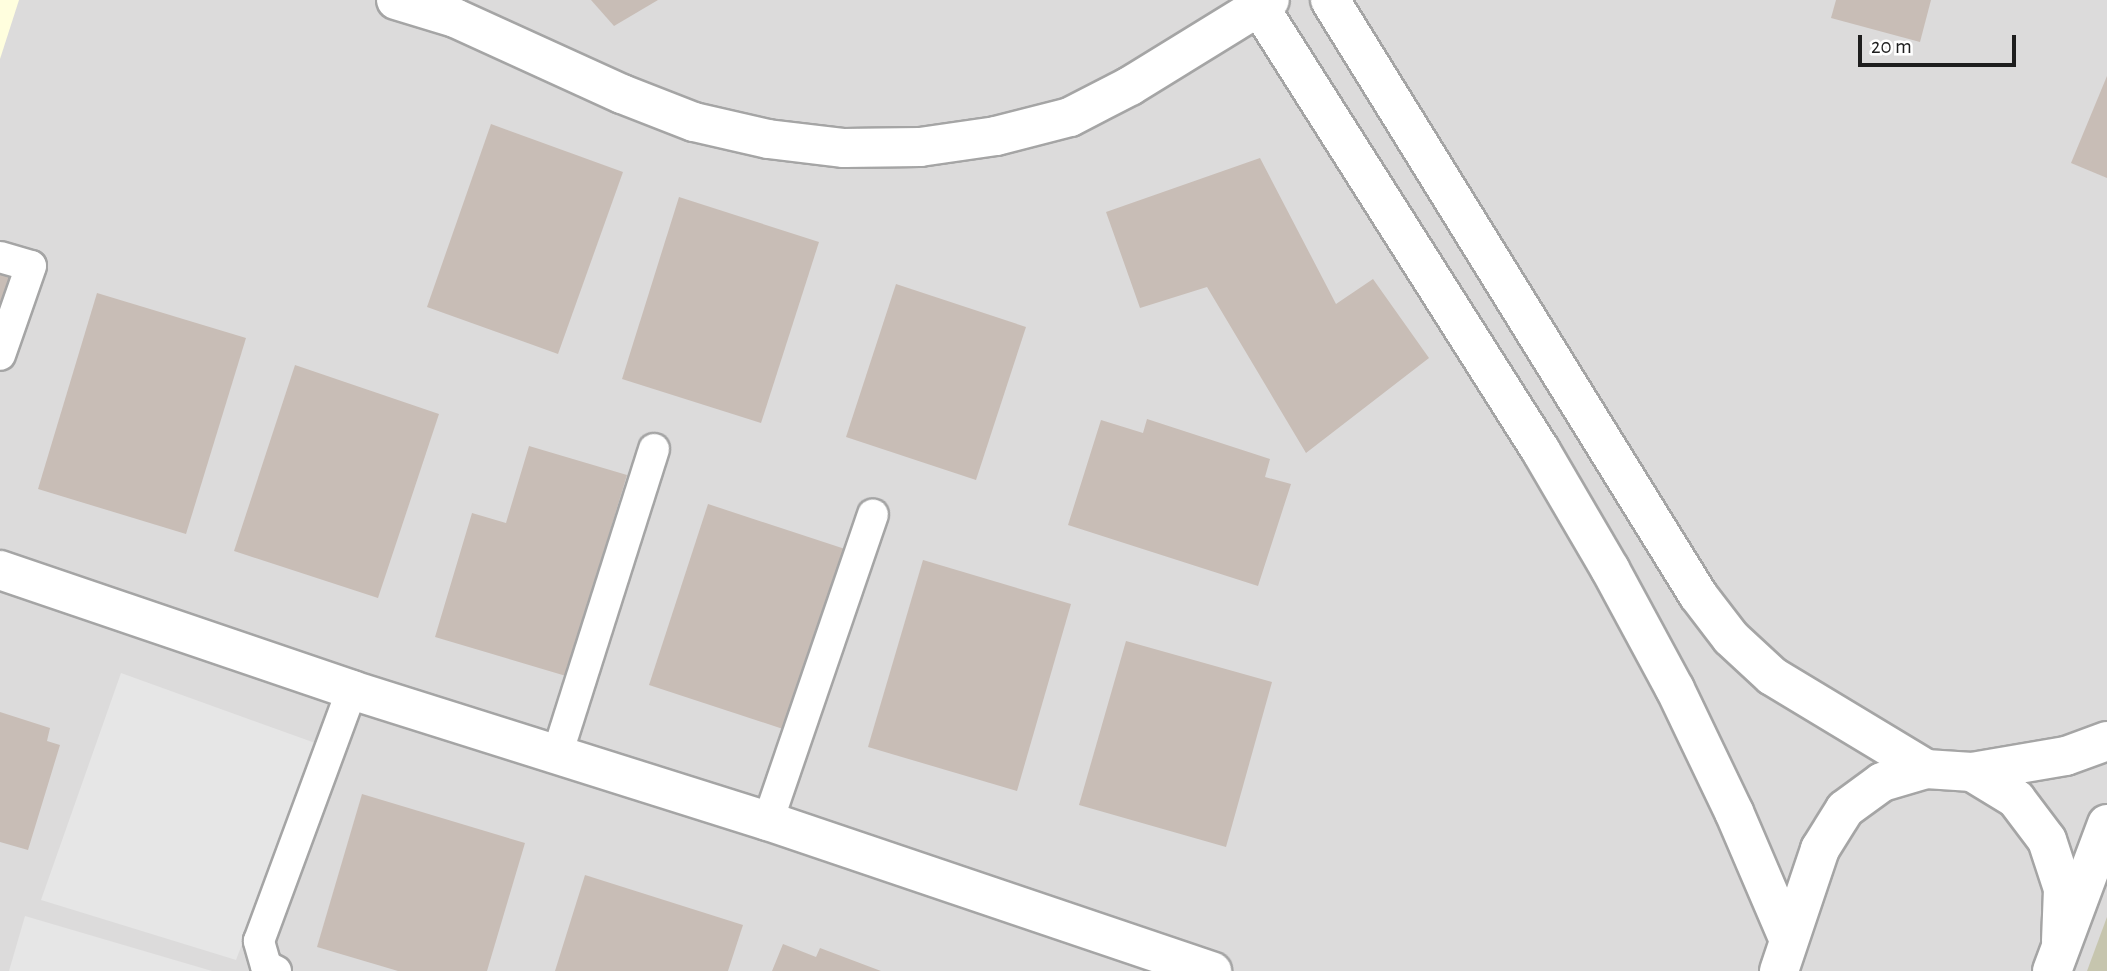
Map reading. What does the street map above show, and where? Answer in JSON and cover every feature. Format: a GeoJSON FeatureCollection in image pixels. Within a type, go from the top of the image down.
{"type":"FeatureCollection","features":[{"type":"Feature","properties":{"kind":"street"},"geometry":{"type":"LineString","coordinates":[[396,0],[454,9],[622,94],[694,122],[768,139],[844,148],[920,147],[996,136],[1070,117],[1130,86],[1262,2],[1541,451],[1610,569],[1686,714],[1784,955]]}},
{"type":"Feature","properties":{"kind":"street"},"geometry":{"type":"LineString","coordinates":[[1330,0],[1698,594],[1731,638],[1772,676],[1926,769]]}},
{"type":"Feature","properties":{"kind":"street"},"geometry":{"type":"LineString","coordinates":[[0,570],[352,691],[768,821],[1212,971]]}},
{"type":"Feature","properties":{"kind":"street"},"geometry":{"type":"LineString","coordinates":[[1784,955],[1821,849],[1845,810],[1882,782],[1926,769],[1972,772],[2066,756],[2107,741]]}},
{"type":"Feature","properties":{"kind":"street"},"geometry":{"type":"LineString","coordinates":[[1972,772],[2016,799],[2047,840],[2063,889],[2057,956]]}},
{"type":"Feature","properties":{"kind":"street"},"geometry":{"type":"LineString","coordinates":[[2057,956],[2107,824]]}},
{"type":"Feature","properties":{"kind":"lane"},"geometry":{"type":"LineString","coordinates":[[0,257],[31,267],[0,355]]}},
{"type":"Feature","properties":{"kind":"lane"},"geometry":{"type":"LineString","coordinates":[[558,755],[654,449]]}},
{"type":"Feature","properties":{"kind":"lane"},"geometry":{"type":"LineString","coordinates":[[768,821],[873,513]]}},
{"type":"Feature","properties":{"kind":"lane"},"geometry":{"type":"LineString","coordinates":[[276,971],[266,966],[259,941],[352,691]]}},
{"type":"Feature","properties":{"kind":"shaded area"},"geometry":{"type":"Polygon","coordinates":[[[0,0],[2107,0],[2107,971],[0,971],[0,0]]]}},
{"type":"Feature","properties":{"kind":"shaded area"},"geometry":{"type":"Polygon","coordinates":[[[0,0],[19,0],[0,59],[0,0]]]}},
{"type":"Feature","properties":{"kind":"shaded area"},"geometry":{"type":"Polygon","coordinates":[[[121,673],[318,744],[236,960],[41,900],[121,673]]]}},
{"type":"Feature","properties":{"kind":"shaded area"},"geometry":{"type":"Polygon","coordinates":[[[25,916],[212,971],[9,971],[25,916]]]}},
{"type":"Feature","properties":{"kind":"shaded area"},"geometry":{"type":"Polygon","coordinates":[[[2107,917],[2107,971],[2087,971],[2107,917]]]}},
{"type":"Feature","properties":{"kind":"building"},"geometry":{"type":"Polygon","coordinates":[[[591,0],[658,0],[614,26],[591,0]]]}},
{"type":"Feature","properties":{"kind":"building"},"geometry":{"type":"Polygon","coordinates":[[[1836,0],[1931,0],[1920,42],[1831,18],[1836,0]]]}},
{"type":"Feature","properties":{"kind":"building"},"geometry":{"type":"Polygon","coordinates":[[[2107,76],[2107,178],[2071,163],[2107,76]]]}},
{"type":"Feature","properties":{"kind":"building"},"geometry":{"type":"Polygon","coordinates":[[[491,124],[623,172],[558,354],[427,307],[491,124]]]}},
{"type":"Feature","properties":{"kind":"building"},"geometry":{"type":"Polygon","coordinates":[[[1260,158],[1336,304],[1373,279],[1429,358],[1306,453],[1207,287],[1140,308],[1106,212],[1260,158]]]}},
{"type":"Feature","properties":{"kind":"building"},"geometry":{"type":"Polygon","coordinates":[[[679,197],[819,242],[761,423],[622,379],[679,197]]]}},
{"type":"Feature","properties":{"kind":"building"},"geometry":{"type":"Polygon","coordinates":[[[0,271],[12,274],[1,311],[0,311],[0,271]]]}},
{"type":"Feature","properties":{"kind":"building"},"geometry":{"type":"Polygon","coordinates":[[[896,284],[1026,327],[976,480],[846,437],[896,284]]]}},
{"type":"Feature","properties":{"kind":"building"},"geometry":{"type":"Polygon","coordinates":[[[97,293],[246,338],[186,534],[38,489],[97,293]]]}},
{"type":"Feature","properties":{"kind":"building"},"geometry":{"type":"Polygon","coordinates":[[[295,365],[439,414],[378,598],[234,551],[295,365]]]}},
{"type":"Feature","properties":{"kind":"building"},"geometry":{"type":"Polygon","coordinates":[[[1147,419],[1270,459],[1265,477],[1291,484],[1258,586],[1068,525],[1101,420],[1143,433],[1147,419]]]}},
{"type":"Feature","properties":{"kind":"building"},"geometry":{"type":"Polygon","coordinates":[[[529,446],[627,475],[566,676],[435,637],[472,513],[506,523],[529,446]]]}},
{"type":"Feature","properties":{"kind":"building"},"geometry":{"type":"Polygon","coordinates":[[[708,504],[845,549],[786,730],[649,685],[708,504]]]}},
{"type":"Feature","properties":{"kind":"building"},"geometry":{"type":"Polygon","coordinates":[[[923,560],[1071,604],[1017,791],[868,747],[923,560]]]}},
{"type":"Feature","properties":{"kind":"building"},"geometry":{"type":"Polygon","coordinates":[[[1126,641],[1272,682],[1226,847],[1079,805],[1126,641]]]}},
{"type":"Feature","properties":{"kind":"building"},"geometry":{"type":"Polygon","coordinates":[[[0,712],[50,728],[47,741],[60,745],[28,850],[0,842],[0,712]]]}},
{"type":"Feature","properties":{"kind":"building"},"geometry":{"type":"Polygon","coordinates":[[[362,794],[525,843],[487,971],[398,971],[317,947],[362,794]]]}},
{"type":"Feature","properties":{"kind":"building"},"geometry":{"type":"Polygon","coordinates":[[[585,875],[743,925],[728,971],[555,971],[585,875]]]}},
{"type":"Feature","properties":{"kind":"building"},"geometry":{"type":"Polygon","coordinates":[[[783,944],[816,957],[820,948],[881,971],[772,971],[783,944]]]}}]}
